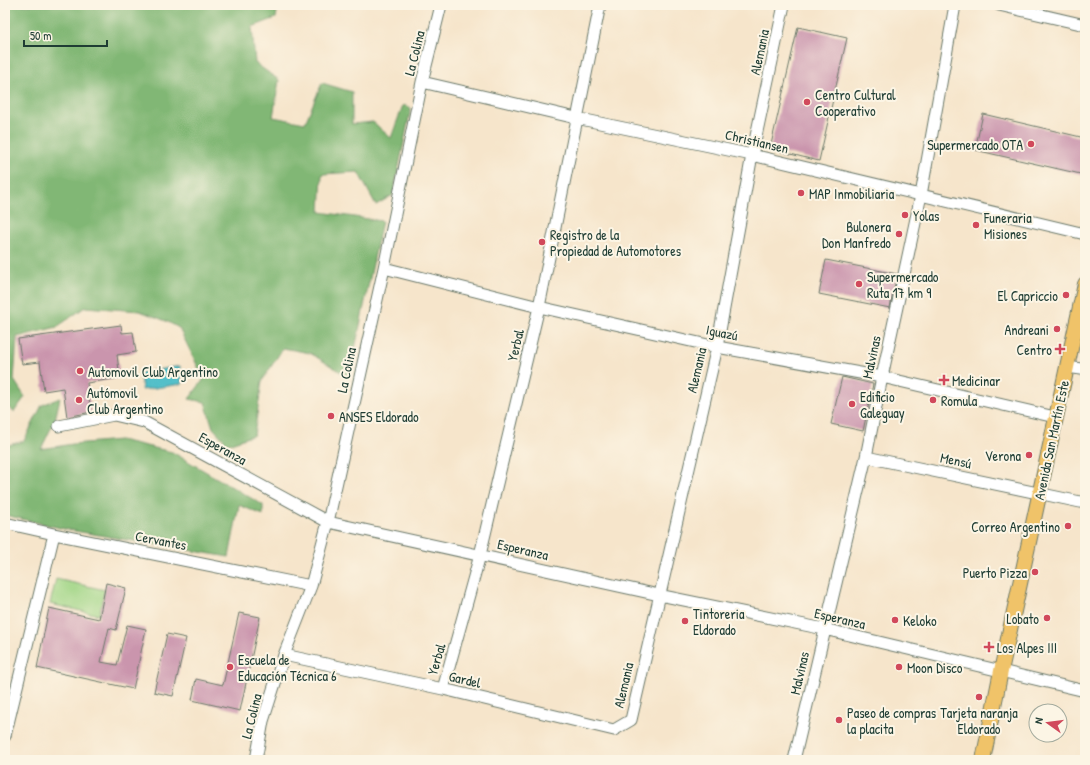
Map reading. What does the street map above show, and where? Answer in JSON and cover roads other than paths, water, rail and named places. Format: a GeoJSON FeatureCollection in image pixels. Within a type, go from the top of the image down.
{"type":"FeatureCollection","features":[{"type":"Feature","properties":{"kind":"main road","name":"Avenida San Martín Este"},"geometry":{"type":"LineString","coordinates":[[983,760],[1055,417],[1085,284]]}},
{"type":"Feature","properties":{"kind":"street","name":"La Colina"},"geometry":{"type":"LineString","coordinates":[[256,760],[264,721],[284,655],[311,586],[328,522],[384,268],[422,82],[441,5]]}},
{"type":"Feature","properties":{"kind":"street","name":"Yerbal"},"geometry":{"type":"LineString","coordinates":[[443,689],[480,555],[539,307],[600,5]]}},
{"type":"Feature","properties":{"kind":"street","name":"Alemania"},"geometry":{"type":"LineString","coordinates":[[614,730],[631,720],[717,346],[752,155],[784,5]]}},
{"type":"Feature","properties":{"kind":"street","name":"Malvinas"},"geometry":{"type":"LineString","coordinates":[[794,760],[866,457],[921,195],[955,5]]}},
{"type":"Feature","properties":{"kind":"street"},"geometry":{"type":"LineString","coordinates":[[999,5],[1085,25]]}},
{"type":"Feature","properties":{"kind":"street","name":"Christiansen"},"geometry":{"type":"LineString","coordinates":[[422,82],[576,118],[752,155],[1085,234]]}},
{"type":"Feature","properties":{"kind":"street","name":"Iguazú"},"geometry":{"type":"LineString","coordinates":[[384,268],[539,307],[717,346],[882,377],[1055,417]]}},
{"type":"Feature","properties":{"kind":"street"},"geometry":{"type":"LineString","coordinates":[[1067,367],[1084,370]]}},
{"type":"Feature","properties":{"kind":"street","name":"Esperanza"},"geometry":{"type":"LineString","coordinates":[[59,426],[114,415],[144,422],[328,522],[659,595],[824,629],[1085,691]]}},
{"type":"Feature","properties":{"kind":"street","name":"Mensú"},"geometry":{"type":"LineString","coordinates":[[866,457],[1085,503]]}},
{"type":"Feature","properties":{"kind":"street","name":"Cervantes"},"geometry":{"type":"LineString","coordinates":[[5,523],[311,586]]}},
{"type":"Feature","properties":{"kind":"street"},"geometry":{"type":"LineString","coordinates":[[5,736],[54,534]]}},
{"type":"Feature","properties":{"kind":"street","name":"Gardel"},"geometry":{"type":"LineString","coordinates":[[284,655],[443,689],[614,730]]}},
{"type":"Feature","properties":{"kind":"water"},"geometry":{"type":"Polygon","coordinates":[[[180,366],[182,384],[142,390],[140,373],[180,366]]]}},
{"type":"Feature","properties":{"kind":"place","name":"Centro Cultural Cooperativo"},"geometry":{"type":"Point","coordinates":[807,102]}},
{"type":"Feature","properties":{"kind":"place","name":"Supermercado OTA"},"geometry":{"type":"Point","coordinates":[1031,144]}},
{"type":"Feature","properties":{"kind":"place","name":"MAP Inmobiliaria"},"geometry":{"type":"Point","coordinates":[801,193]}},
{"type":"Feature","properties":{"kind":"place","name":"Yolas"},"geometry":{"type":"Point","coordinates":[905,215]}},
{"type":"Feature","properties":{"kind":"place","name":"Funeraria Misiones"},"geometry":{"type":"Point","coordinates":[976,225]}},
{"type":"Feature","properties":{"kind":"place","name":"Bulonera Don Manfredo"},"geometry":{"type":"Point","coordinates":[899,234]}},
{"type":"Feature","properties":{"kind":"place","name":"Registro de la Propiedad de Automotores"},"geometry":{"type":"Point","coordinates":[542,242]}},
{"type":"Feature","properties":{"kind":"place","name":"Supermercado Ruta 17 km 9"},"geometry":{"type":"Point","coordinates":[859,284]}},
{"type":"Feature","properties":{"kind":"place","name":"El Capriccio"},"geometry":{"type":"Point","coordinates":[1066,295]}},
{"type":"Feature","properties":{"kind":"place","name":"Andreani"},"geometry":{"type":"Point","coordinates":[1057,329]}},
{"type":"Feature","properties":{"kind":"place","name":"Centro"},"geometry":{"type":"Point","coordinates":[1060,349]}},
{"type":"Feature","properties":{"kind":"place","name":"Automovil Club Argentino"},"geometry":{"type":"Point","coordinates":[80,371]}},
{"type":"Feature","properties":{"kind":"place","name":"Medicinar"},"geometry":{"type":"Point","coordinates":[944,380]}},
{"type":"Feature","properties":{"kind":"place","name":"Autómovil Club Argentino"},"geometry":{"type":"Point","coordinates":[79,400]}},
{"type":"Feature","properties":{"kind":"place","name":"Romula"},"geometry":{"type":"Point","coordinates":[933,400]}},
{"type":"Feature","properties":{"kind":"place","name":"Edificio Galeguay"},"geometry":{"type":"Point","coordinates":[852,404]}},
{"type":"Feature","properties":{"kind":"place","name":"ANSES Eldorado"},"geometry":{"type":"Point","coordinates":[331,416]}},
{"type":"Feature","properties":{"kind":"place","name":"Verona"},"geometry":{"type":"Point","coordinates":[1029,455]}},
{"type":"Feature","properties":{"kind":"place","name":"Correo Argentino"},"geometry":{"type":"Point","coordinates":[1068,526]}},
{"type":"Feature","properties":{"kind":"place","name":"Puerto Pizza"},"geometry":{"type":"Point","coordinates":[1035,572]}},
{"type":"Feature","properties":{"kind":"place","name":"Lobato"},"geometry":{"type":"Point","coordinates":[1047,618]}},
{"type":"Feature","properties":{"kind":"place","name":"Keloko"},"geometry":{"type":"Point","coordinates":[895,620]}},
{"type":"Feature","properties":{"kind":"place","name":"Tintoreria Eldorado"},"geometry":{"type":"Point","coordinates":[685,621]}},
{"type":"Feature","properties":{"kind":"place","name":"Los Alpes III"},"geometry":{"type":"Point","coordinates":[989,647]}},
{"type":"Feature","properties":{"kind":"place","name":"Escuela de Educación Técnica 6"},"geometry":{"type":"Point","coordinates":[230,667]}},
{"type":"Feature","properties":{"kind":"place","name":"Moon Disco"},"geometry":{"type":"Point","coordinates":[899,667]}},
{"type":"Feature","properties":{"kind":"place","name":"Tarjeta naranja Eldorado"},"geometry":{"type":"Point","coordinates":[979,697]}},
{"type":"Feature","properties":{"kind":"place","name":"Paseo de compras la placita"},"geometry":{"type":"Point","coordinates":[839,720]}}]}
